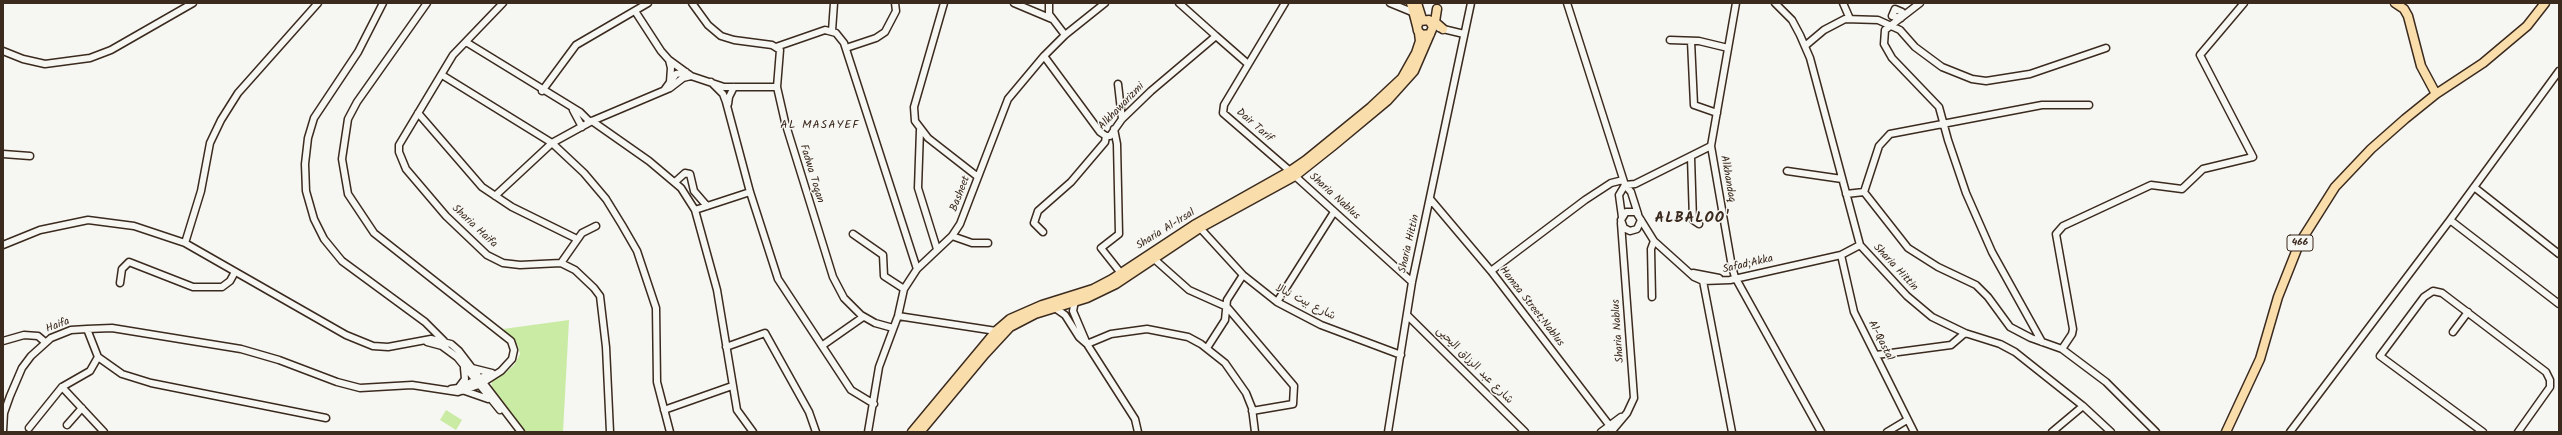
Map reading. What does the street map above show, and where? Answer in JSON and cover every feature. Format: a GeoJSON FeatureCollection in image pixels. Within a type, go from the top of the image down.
{"type":"FeatureCollection","features":[{"type":"Feature","properties":{"kind":"main road"},"geometry":{"type":"LineString","coordinates":[[1411,3],[1412,12],[1424,36],[1431,28]]}},
{"type":"Feature","properties":{"kind":"main road"},"geometry":{"type":"LineString","coordinates":[[1417,3],[1419,26]]}},
{"type":"Feature","properties":{"kind":"main road"},"geometry":{"type":"LineString","coordinates":[[2395,3],[2404,9],[2408,16],[2421,66],[2436,94]]}},
{"type":"Feature","properties":{"kind":"main road","name":"466"},"geometry":{"type":"LineString","coordinates":[[2226,432],[2260,359],[2278,297],[2299,244],[2335,187],[2372,149],[2436,94],[2483,63],[2527,26],[2545,3]]}},
{"type":"Feature","properties":{"kind":"main road"},"geometry":{"type":"LineString","coordinates":[[1438,6],[1435,22],[1443,29]]}},
{"type":"Feature","properties":{"kind":"main road","name":"Sharia Al-Irsal"},"geometry":{"type":"LineString","coordinates":[[912,432],[996,331],[1019,315],[1093,289],[1198,226],[1293,174],[1343,134],[1405,83],[1414,71],[1438,6]]}},
{"type":"Feature","properties":{"kind":"main road"},"geometry":{"type":"LineString","coordinates":[[1419,26],[1431,28]]}},
{"type":"Feature","properties":{"kind":"main road","name":"Sharia Al-Irsal"},"geometry":{"type":"LineString","coordinates":[[1373,109],[1410,68],[1420,41],[1419,26]]}},
{"type":"Feature","properties":{"kind":"main road","name":"Sharia Al-Irsal"},"geometry":{"type":"LineString","coordinates":[[920,432],[1001,336],[1020,320],[1075,301],[1116,284],[1198,226]]}},
{"type":"Feature","properties":{"kind":"street"},"geometry":{"type":"LineString","coordinates":[[3,51],[22,59],[45,64],[90,58],[111,50],[193,3]]}},
{"type":"Feature","properties":{"kind":"street"},"geometry":{"type":"LineString","coordinates":[[185,243],[201,191],[210,143],[220,120],[238,93],[318,3]]}},
{"type":"Feature","properties":{"kind":"street"},"geometry":{"type":"LineString","coordinates":[[383,3],[358,52],[314,118],[308,138],[305,164],[306,191],[314,219],[321,233],[342,261],[425,322],[444,341],[459,351],[467,366],[491,401],[506,414]]}},
{"type":"Feature","properties":{"kind":"street"},"geometry":{"type":"LineString","coordinates":[[427,3],[357,102],[348,119],[342,159],[348,194],[374,233],[511,341],[514,350],[512,359],[505,367],[465,391]]}},
{"type":"Feature","properties":{"kind":"street","name":"Sharia Haifa"},"geometry":{"type":"LineString","coordinates":[[503,3],[453,55],[399,145],[399,152],[406,169],[446,216],[487,255],[503,263],[520,265],[561,263]]}},
{"type":"Feature","properties":{"kind":"street"},"geometry":{"type":"LineString","coordinates":[[542,90],[576,44],[648,3]]}},
{"type":"Feature","properties":{"kind":"street"},"geometry":{"type":"LineString","coordinates":[[692,3],[708,25],[721,36],[734,40],[776,47],[825,30],[832,31],[839,37],[846,48],[917,269]]}},
{"type":"Feature","properties":{"kind":"street"},"geometry":{"type":"LineString","coordinates":[[832,31],[834,3]]}},
{"type":"Feature","properties":{"kind":"street"},"geometry":{"type":"LineString","coordinates":[[846,48],[876,38],[885,32],[896,11],[895,3]]}},
{"type":"Feature","properties":{"kind":"street"},"geometry":{"type":"LineString","coordinates":[[944,3],[914,107],[915,121],[920,130],[978,178]]}},
{"type":"Feature","properties":{"kind":"street"},"geometry":{"type":"LineString","coordinates":[[1014,3],[1052,18]]}},
{"type":"Feature","properties":{"kind":"street"},"geometry":{"type":"LineString","coordinates":[[1049,3],[1048,9],[1052,18],[1065,35]]}},
{"type":"Feature","properties":{"kind":"street","name":"Basheet"},"geometry":{"type":"LineString","coordinates":[[868,432],[874,404],[879,367],[898,316],[904,288],[917,269],[952,236],[968,206],[1008,99],[1044,56],[1065,35],[1105,3]]}},
{"type":"Feature","properties":{"kind":"street"},"geometry":{"type":"LineString","coordinates":[[1179,3],[1248,64],[1286,3]]}},
{"type":"Feature","properties":{"kind":"street"},"geometry":{"type":"LineString","coordinates":[[1390,3],[1412,12]]}},
{"type":"Feature","properties":{"kind":"street","name":"Sharia Hittin"},"geometry":{"type":"LineString","coordinates":[[1388,432],[1408,316],[1412,282],[1430,200],[1469,3]]}},
{"type":"Feature","properties":{"kind":"street"},"geometry":{"type":"LineString","coordinates":[[1566,3],[1624,183],[1631,192],[1640,217],[1652,239],[1687,271],[1703,281],[1732,432]]}},
{"type":"Feature","properties":{"kind":"street","name":"Alkhandaq"},"geometry":{"type":"LineString","coordinates":[[1736,3],[1711,146],[1735,277],[1821,432]]}},
{"type":"Feature","properties":{"kind":"street","name":"Sharia Hittin"},"geometry":{"type":"LineString","coordinates":[[1775,3],[1792,20],[1805,46],[1860,245],[1919,307],[1932,317],[1965,333],[2000,344],[2015,352],[2083,406],[2111,432]]}},
{"type":"Feature","properties":{"kind":"street"},"geometry":{"type":"LineString","coordinates":[[1844,3],[1850,19]]}},
{"type":"Feature","properties":{"kind":"street"},"geometry":{"type":"LineString","coordinates":[[1920,3],[1885,30],[1884,36],[1888,52],[1936,101],[1966,193],[1992,252],[2042,342]]}},
{"type":"Feature","properties":{"kind":"street"},"geometry":{"type":"LineString","coordinates":[[2062,348],[2072,334],[2073,329],[2056,234],[2062,226],[2151,185],[2182,189],[2203,169],[2253,157],[2200,55],[2244,3]]}},
{"type":"Feature","properties":{"kind":"street"},"geometry":{"type":"LineString","coordinates":[[1891,24],[1893,10],[1898,8],[1914,8]]}},
{"type":"Feature","properties":{"kind":"street"},"geometry":{"type":"LineString","coordinates":[[1898,8],[1902,12],[1898,26],[1900,30]]}},
{"type":"Feature","properties":{"kind":"street"},"geometry":{"type":"LineString","coordinates":[[635,10],[669,60],[672,72],[670,82]]}},
{"type":"Feature","properties":{"kind":"street"},"geometry":{"type":"LineString","coordinates":[[1878,20],[1892,15]]}},
{"type":"Feature","properties":{"kind":"street"},"geometry":{"type":"LineString","coordinates":[[1892,15],[1895,19],[1900,18]]}},
{"type":"Feature","properties":{"kind":"street"},"geometry":{"type":"LineString","coordinates":[[1805,46],[1834,24],[1850,19],[1878,20],[1891,24],[1900,30],[1915,47],[1942,68],[1972,79],[1986,81],[2030,74],[2106,48]]}},
{"type":"Feature","properties":{"kind":"street"},"geometry":{"type":"LineString","coordinates":[[1431,28],[1462,33]]}},
{"type":"Feature","properties":{"kind":"street","name":"Alkhawarizmi"},"geometry":{"type":"LineString","coordinates":[[1042,232],[1034,223],[1038,211],[1071,182],[1105,142],[1106,136],[1110,136],[1122,119],[1216,36]]}},
{"type":"Feature","properties":{"kind":"street"},"geometry":{"type":"LineString","coordinates":[[1670,40],[1691,41],[1728,48]]}},
{"type":"Feature","properties":{"kind":"street"},"geometry":{"type":"LineString","coordinates":[[1691,41],[1694,105],[1717,113]]}},
{"type":"Feature","properties":{"kind":"street"},"geometry":{"type":"LineString","coordinates":[[466,42],[572,109],[580,112],[591,122],[675,182],[681,188],[695,210],[717,290],[732,386],[738,410],[752,432]]}},
{"type":"Feature","properties":{"kind":"street","name":"Fadwa Toqan"},"geometry":{"type":"LineString","coordinates":[[776,47],[780,56],[777,87],[785,122],[833,277],[844,298],[862,316],[874,323],[893,328]]}},
{"type":"Feature","properties":{"kind":"street"},"geometry":{"type":"LineString","coordinates":[[1044,56],[1100,132],[1106,136]]}},
{"type":"Feature","properties":{"kind":"street"},"geometry":{"type":"LineString","coordinates":[[669,60],[689,74],[724,86],[777,87]]}},
{"type":"Feature","properties":{"kind":"street","name":"Dair Tarif"},"geometry":{"type":"LineString","coordinates":[[1248,64],[1224,105],[1223,113],[1293,174]]}},
{"type":"Feature","properties":{"kind":"street"},"geometry":{"type":"LineString","coordinates":[[2290,432],[2450,220],[2559,71]]}},
{"type":"Feature","properties":{"kind":"street"},"geometry":{"type":"LineString","coordinates":[[664,90],[676,74],[689,74]]}},
{"type":"Feature","properties":{"kind":"street"},"geometry":{"type":"LineString","coordinates":[[495,196],[552,143],[591,122],[664,90],[689,74]]}},
{"type":"Feature","properties":{"kind":"street"},"geometry":{"type":"LineString","coordinates":[[442,75],[552,143],[584,173],[606,199],[637,251],[656,308],[657,382],[670,432]]}},
{"type":"Feature","properties":{"kind":"street"},"geometry":{"type":"LineString","coordinates":[[711,82],[723,94],[728,108],[750,192],[778,279],[851,390],[874,404]]}},
{"type":"Feature","properties":{"kind":"street"},"geometry":{"type":"LineString","coordinates":[[1118,84],[1122,119]]}},
{"type":"Feature","properties":{"kind":"street"},"geometry":{"type":"LineString","coordinates":[[728,108],[729,97],[734,87]]}},
{"type":"Feature","properties":{"kind":"street"},"geometry":{"type":"LineString","coordinates":[[1864,192],[1879,146],[1890,134],[1944,125],[2042,105],[2089,105]]}},
{"type":"Feature","properties":{"kind":"street"},"geometry":{"type":"LineString","coordinates":[[572,109],[582,127]]}},
{"type":"Feature","properties":{"kind":"street"},"geometry":{"type":"LineString","coordinates":[[418,114],[482,187],[495,196],[577,239]]}},
{"type":"Feature","properties":{"kind":"street"},"geometry":{"type":"LineString","coordinates":[[1114,129],[1117,144],[1119,234],[1101,248],[1120,272]]}},
{"type":"Feature","properties":{"kind":"street"},"geometry":{"type":"LineString","coordinates":[[920,130],[918,188],[938,249]]}},
{"type":"Feature","properties":{"kind":"street"},"geometry":{"type":"LineString","coordinates":[[1490,271],[1585,200],[1611,183],[1635,184],[1711,146]]}},
{"type":"Feature","properties":{"kind":"street"},"geometry":{"type":"LineString","coordinates":[[3,154],[30,156]]}},
{"type":"Feature","properties":{"kind":"street"},"geometry":{"type":"LineString","coordinates":[[1690,157],[1693,220],[1699,224]]}},
{"type":"Feature","properties":{"kind":"street"},"geometry":{"type":"LineString","coordinates":[[1787,171],[1842,179]]}},
{"type":"Feature","properties":{"kind":"street"},"geometry":{"type":"LineString","coordinates":[[675,182],[685,173],[690,174],[694,191],[708,206]]}},
{"type":"Feature","properties":{"kind":"street","name":"Sharia Nablus"},"geometry":{"type":"LineString","coordinates":[[1293,174],[1412,282]]}},
{"type":"Feature","properties":{"kind":"street","name":"Sharia Nablus"},"geometry":{"type":"LineString","coordinates":[[1601,432],[1611,429],[1627,413],[1634,398],[1619,195],[1624,183]]}},
{"type":"Feature","properties":{"kind":"street"},"geometry":{"type":"LineString","coordinates":[[2474,187],[2559,254]]}},
{"type":"Feature","properties":{"kind":"street"},"geometry":{"type":"LineString","coordinates":[[695,210],[750,192]]}},
{"type":"Feature","properties":{"kind":"street"},"geometry":{"type":"LineString","coordinates":[[1864,192],[1908,248],[1938,267],[1976,285],[1988,297],[2010,327],[2042,342],[2062,348],[2106,382],[2156,432]]}},
{"type":"Feature","properties":{"kind":"street"},"geometry":{"type":"LineString","coordinates":[[1846,194],[1864,192]]}},
{"type":"Feature","properties":{"kind":"street","name":"Hamza Street;Nablus"},"geometry":{"type":"LineString","coordinates":[[1430,200],[1490,271],[1611,429]]}},
{"type":"Feature","properties":{"kind":"street"},"geometry":{"type":"LineString","coordinates":[[1640,217],[1629,211],[1621,220],[1624,228],[1652,239]]}},
{"type":"Feature","properties":{"kind":"street"},"geometry":{"type":"LineString","coordinates":[[1277,302],[1334,212]]}},
{"type":"Feature","properties":{"kind":"street"},"geometry":{"type":"LineString","coordinates":[[1623,246],[1633,231],[1639,227],[1640,217]]}},
{"type":"Feature","properties":{"kind":"street"},"geometry":{"type":"LineString","coordinates":[[3,245],[40,230],[88,220],[134,226],[185,243],[346,335],[373,346],[388,348],[431,339],[444,341]]}},
{"type":"Feature","properties":{"kind":"street"},"geometry":{"type":"LineString","coordinates":[[2450,220],[2559,304]]}},
{"type":"Feature","properties":{"kind":"street"},"geometry":{"type":"LineString","coordinates":[[596,226],[582,233],[561,263],[583,277],[600,296],[606,347],[610,432]]}},
{"type":"Feature","properties":{"kind":"street","name":"شارع بيت نبالا"},"geometry":{"type":"LineString","coordinates":[[1198,226],[1243,275],[1277,302],[1321,325],[1401,355]]}},
{"type":"Feature","properties":{"kind":"street"},"geometry":{"type":"LineString","coordinates":[[853,234],[883,255],[884,276],[904,288]]}},
{"type":"Feature","properties":{"kind":"street"},"geometry":{"type":"LineString","coordinates":[[952,236],[972,243],[988,244]]}},
{"type":"Feature","properties":{"kind":"street"},"geometry":{"type":"LineString","coordinates":[[1652,239],[1652,297]]}},
{"type":"Feature","properties":{"kind":"street","name":"Safad;Akka"},"geometry":{"type":"LineString","coordinates":[[1703,281],[1720,281],[1840,255],[1860,245]]}},
{"type":"Feature","properties":{"kind":"street","name":"Al-Qastal"},"geometry":{"type":"LineString","coordinates":[[1840,255],[1854,312],[1914,432]]}},
{"type":"Feature","properties":{"kind":"street"},"geometry":{"type":"LineString","coordinates":[[1153,258],[1188,290],[1227,307],[1294,386],[1293,404],[1252,411]]}},
{"type":"Feature","properties":{"kind":"street"},"geometry":{"type":"LineString","coordinates":[[120,283],[122,269],[128,262],[193,287],[222,287],[230,280],[235,272]]}},
{"type":"Feature","properties":{"kind":"street"},"geometry":{"type":"LineString","coordinates":[[1687,271],[1703,276],[1735,277]]}},
{"type":"Feature","properties":{"kind":"street"},"geometry":{"type":"LineString","coordinates":[[1207,348],[1225,320],[1227,300],[1243,275]]}},
{"type":"Feature","properties":{"kind":"street"},"geometry":{"type":"LineString","coordinates":[[2483,432],[2380,356],[2424,297],[2433,291],[2442,293],[2546,372],[2550,380],[2546,394],[2518,432]]}},
{"type":"Feature","properties":{"kind":"street"},"geometry":{"type":"LineString","coordinates":[[1075,301],[1073,311],[1087,344],[1135,419],[1138,432]]}},
{"type":"Feature","properties":{"kind":"street"},"geometry":{"type":"LineString","coordinates":[[1055,308],[1065,315],[1079,337],[1087,344]]}},
{"type":"Feature","properties":{"kind":"street"},"geometry":{"type":"LineString","coordinates":[[2453,332],[2468,312]]}},
{"type":"Feature","properties":{"kind":"street"},"geometry":{"type":"LineString","coordinates":[[823,346],[862,316]]}},
{"type":"Feature","properties":{"kind":"street"},"geometry":{"type":"LineString","coordinates":[[898,316],[996,331]]}},
{"type":"Feature","properties":{"kind":"street","name":"شارع عبد الرزاق اليحيى"},"geometry":{"type":"LineString","coordinates":[[1408,316],[1525,432]]}},
{"type":"Feature","properties":{"kind":"street"},"geometry":{"type":"LineString","coordinates":[[87,329],[112,328],[241,349],[279,360],[337,382],[360,388],[412,385],[465,391],[491,401]]}},
{"type":"Feature","properties":{"kind":"street","name":"Haifa"},"geometry":{"type":"LineString","coordinates":[[3,431],[4,413],[20,374],[30,356],[45,342],[71,330],[87,329],[98,357]]}},
{"type":"Feature","properties":{"kind":"street"},"geometry":{"type":"LineString","coordinates":[[1087,344],[1111,334],[1147,329],[1188,337],[1207,348],[1225,363],[1237,378],[1246,392],[1252,411],[1255,432]]}},
{"type":"Feature","properties":{"kind":"street"},"geometry":{"type":"LineString","coordinates":[[726,347],[765,333],[809,412],[816,432]]}},
{"type":"Feature","properties":{"kind":"street"},"geometry":{"type":"LineString","coordinates":[[1876,355],[1951,345],[1965,333]]}},
{"type":"Feature","properties":{"kind":"street"},"geometry":{"type":"LineString","coordinates":[[3,341],[24,335],[38,336],[45,342]]}},
{"type":"Feature","properties":{"kind":"street"},"geometry":{"type":"LineString","coordinates":[[419,341],[442,346],[467,366],[493,375]]}},
{"type":"Feature","properties":{"kind":"street"},"geometry":{"type":"LineString","coordinates":[[29,428],[62,387],[90,371],[98,357],[122,374],[151,383],[326,418]]}},
{"type":"Feature","properties":{"kind":"street"},"geometry":{"type":"LineString","coordinates":[[458,388],[465,379],[467,366]]}},
{"type":"Feature","properties":{"kind":"street"},"geometry":{"type":"LineString","coordinates":[[491,393],[489,387],[493,375]]}},
{"type":"Feature","properties":{"kind":"street"},"geometry":{"type":"LineString","coordinates":[[439,389],[458,388],[479,382]]}},
{"type":"Feature","properties":{"kind":"street"},"geometry":{"type":"LineString","coordinates":[[479,382],[491,393],[521,432]]}},
{"type":"Feature","properties":{"kind":"street"},"geometry":{"type":"LineString","coordinates":[[664,410],[732,386]]}},
{"type":"Feature","properties":{"kind":"street"},"geometry":{"type":"LineString","coordinates":[[62,387],[104,432]]}},
{"type":"Feature","properties":{"kind":"street"},"geometry":{"type":"LineString","coordinates":[[2052,432],[2083,406]]}},
{"type":"Feature","properties":{"kind":"street"},"geometry":{"type":"LineString","coordinates":[[67,425],[82,408]]}},
{"type":"Feature","properties":{"kind":"street"},"geometry":{"type":"LineString","coordinates":[[1887,432],[1907,420]]}},
{"type":"Feature","properties":{"kind":"green space"},"geometry":{"type":"Polygon","coordinates":[[[569,320],[563,432],[521,432],[491,393],[492,379],[494,376],[503,375],[514,365],[520,354],[518,346],[503,329],[569,320]]]}},
{"type":"Feature","properties":{"kind":"green space"},"geometry":{"type":"Polygon","coordinates":[[[446,410],[462,420],[456,430],[440,420],[446,410]]]}},
{"type":"Feature","properties":{"kind":"district","name":"AL MASAYEF"},"geometry":{"type":"Point","coordinates":[820,126]}},
{"type":"Feature","properties":{"kind":"district","name":"ALBALOO'"},"geometry":{"type":"Point","coordinates":[1692,219]}}]}
